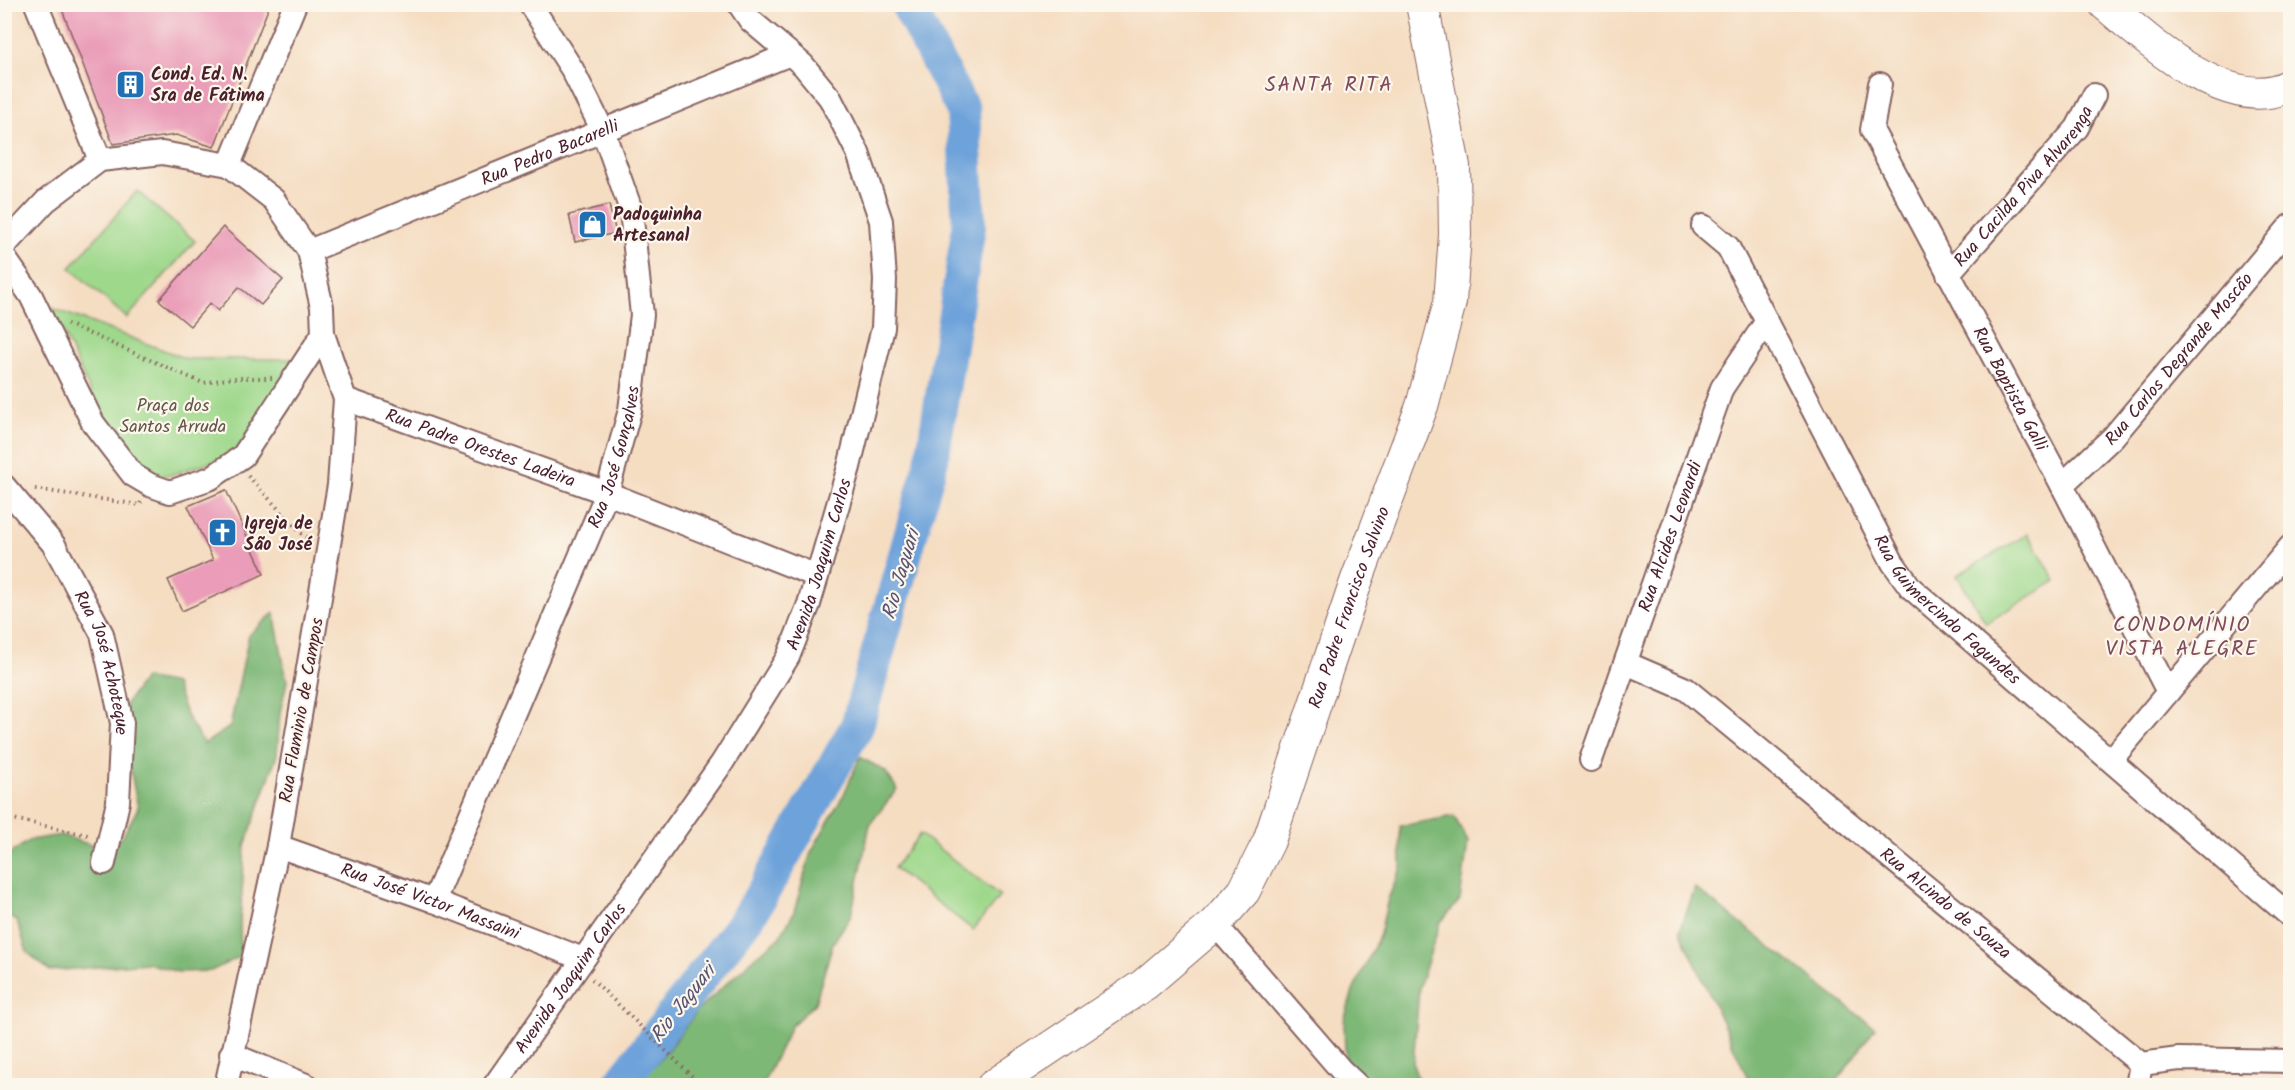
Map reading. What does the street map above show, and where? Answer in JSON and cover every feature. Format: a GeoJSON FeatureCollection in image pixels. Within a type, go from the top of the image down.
{"type":"FeatureCollection","features":[{"type":"Feature","properties":{"kind":"street"},"geometry":{"type":"LineString","coordinates":[[4,246],[45,201],[100,160],[36,4]]}},
{"type":"Feature","properties":{"kind":"street"},"geometry":{"type":"LineString","coordinates":[[229,165],[295,4]]}},
{"type":"Feature","properties":{"kind":"street","name":"Rua José Gonçalves"},"geometry":{"type":"LineString","coordinates":[[434,901],[608,492],[630,410],[642,315],[631,210],[603,131],[572,69],[530,4]]}},
{"type":"Feature","properties":{"kind":"street","name":"Avenida Joaquim Carlos"},"geometry":{"type":"LineString","coordinates":[[494,1086],[722,763],[788,657],[817,576],[849,467],[883,328],[885,280],[880,221],[858,153],[830,98],[803,65],[750,20],[739,4]]}},
{"type":"Feature","properties":{"kind":"street","name":"Rua Padre Francisco Salvino"},"geometry":{"type":"LineString","coordinates":[[993,1086],[1144,984],[1215,924],[1244,891],[1269,841],[1356,582],[1422,406],[1450,302],[1455,235],[1454,166],[1422,4]]}},
{"type":"Feature","properties":{"kind":"street"},"geometry":{"type":"LineString","coordinates":[[2105,4],[2164,55],[2235,92],[2281,90],[2290,85]]}},
{"type":"Feature","properties":{"kind":"street","name":"Rua Pedro Bacarelli"},"geometry":{"type":"LineString","coordinates":[[309,251],[790,54]]}},
{"type":"Feature","properties":{"kind":"street","name":"Rua Baptista Galli"},"geometry":{"type":"LineString","coordinates":[[1880,84],[1872,130],[2062,485],[2168,692]]}},
{"type":"Feature","properties":{"kind":"street","name":"Rua Cacilda Piva Alvarenga"},"geometry":{"type":"LineString","coordinates":[[1948,274],[2077,128],[2094,95]]}},
{"type":"Feature","properties":{"kind":"street","name":"Rua Flaminio de Campos"},"geometry":{"type":"LineString","coordinates":[[100,160],[162,153],[229,165],[274,200],[309,251],[322,307],[323,334],[345,399],[339,485],[278,846],[231,1054],[226,1086]]}},
{"type":"Feature","properties":{"kind":"street","name":"Rua Guimercindo Fagundes"},"geometry":{"type":"LineString","coordinates":[[1703,226],[1728,247],[1893,563],[1911,588],[2289,912]]}},
{"type":"Feature","properties":{"kind":"street","name":"Rua Carlos Degrande Moscão"},"geometry":{"type":"LineString","coordinates":[[2062,485],[2113,437],[2290,226]]}},
{"type":"Feature","properties":{"kind":"street"},"geometry":{"type":"LineString","coordinates":[[4,257],[38,310],[93,423],[133,475],[150,485],[170,492],[211,478],[243,456],[323,334]]}},
{"type":"Feature","properties":{"kind":"street","name":"Rua Alcides Leonardi"},"geometry":{"type":"LineString","coordinates":[[1591,760],[1722,388],[1767,321]]}},
{"type":"Feature","properties":{"kind":"street","name":"Rua Padre Orestes Ladeira"},"geometry":{"type":"LineString","coordinates":[[345,399],[608,492],[817,576]]}},
{"type":"Feature","properties":{"kind":"street","name":"Rua José Achoteque"},"geometry":{"type":"LineString","coordinates":[[4,486],[54,545],[102,634],[122,723],[118,802],[104,863]]}},
{"type":"Feature","properties":{"kind":"street"},"geometry":{"type":"LineString","coordinates":[[2112,759],[2290,547]]}},
{"type":"Feature","properties":{"kind":"street","name":"Rua Alcindo de Souza"},"geometry":{"type":"LineString","coordinates":[[1626,663],[1686,689],[2139,1075],[2179,1059],[2290,1061]]}},
{"type":"Feature","properties":{"kind":"street","name":"Rua José Victor Massaini"},"geometry":{"type":"LineString","coordinates":[[278,846],[434,901],[581,962]]}},
{"type":"Feature","properties":{"kind":"street"},"geometry":{"type":"LineString","coordinates":[[1215,924],[1341,1070],[1358,1086]]}},
{"type":"Feature","properties":{"kind":"street"},"geometry":{"type":"LineString","coordinates":[[231,1054],[308,1086]]}},
{"type":"Feature","properties":{"kind":"path"},"geometry":{"type":"LineString","coordinates":[[38,310],[203,383],[264,376],[293,383]]}},
{"type":"Feature","properties":{"kind":"path"},"geometry":{"type":"LineString","coordinates":[[235,463],[301,533],[328,551]]}},
{"type":"Feature","properties":{"kind":"path"},"geometry":{"type":"LineString","coordinates":[[27,488],[140,505]]}},
{"type":"Feature","properties":{"kind":"path"},"geometry":{"type":"LineString","coordinates":[[4,817],[109,839]]}},
{"type":"Feature","properties":{"kind":"path"},"geometry":{"type":"LineString","coordinates":[[581,962],[621,1008],[702,1086]]}},
{"type":"Feature","properties":{"kind":"green space"},"geometry":{"type":"Polygon","coordinates":[[[137,191],[195,241],[127,318],[70,268],[137,191]]]}},
{"type":"Feature","properties":{"kind":"green space","name":"Praça dos Santos Arruda"},"geometry":{"type":"Polygon","coordinates":[[[52,308],[187,359],[292,359],[271,399],[235,454],[170,475],[156,475],[142,469],[117,438],[92,396],[52,308]]]}},
{"type":"Feature","properties":{"kind":"green space"},"geometry":{"type":"Polygon","coordinates":[[[2028,534],[2056,581],[1986,623],[1957,575],[2028,534]]]}},
{"type":"Feature","properties":{"kind":"green space"},"geometry":{"type":"Polygon","coordinates":[[[274,613],[287,681],[280,712],[277,755],[245,846],[240,923],[241,956],[211,971],[178,972],[148,963],[50,971],[27,952],[17,921],[5,915],[5,857],[30,840],[61,835],[91,845],[121,839],[138,808],[126,747],[125,705],[144,678],[175,684],[187,717],[204,744],[230,727],[249,635],[274,613]]]}},
{"type":"Feature","properties":{"kind":"green space"},"geometry":{"type":"Polygon","coordinates":[[[860,757],[885,771],[897,789],[870,824],[851,916],[833,943],[815,1003],[791,1026],[763,1084],[633,1085],[660,1060],[698,1010],[779,938],[794,912],[811,852],[844,794],[860,757]]]}},
{"type":"Feature","properties":{"kind":"green space"},"geometry":{"type":"Polygon","coordinates":[[[1454,816],[1468,842],[1460,900],[1440,923],[1419,988],[1413,1065],[1420,1085],[1346,1085],[1344,1021],[1353,991],[1380,934],[1388,899],[1401,868],[1400,826],[1454,816]]]}},
{"type":"Feature","properties":{"kind":"green space"},"geometry":{"type":"Polygon","coordinates":[[[920,834],[1000,896],[973,930],[894,868],[920,834]]]}},
{"type":"Feature","properties":{"kind":"green space"},"geometry":{"type":"Polygon","coordinates":[[[1695,888],[1875,1028],[1834,1085],[1751,1085],[1680,930],[1695,888]]]}},
{"type":"Feature","properties":{"kind":"building"},"geometry":{"type":"Polygon","coordinates":[[[60,4],[270,4],[214,147],[176,135],[113,144],[60,4]]]}},
{"type":"Feature","properties":{"kind":"building","name":"Padoquinha Artesanal"},"geometry":{"type":"Polygon","coordinates":[[[609,205],[616,233],[575,242],[569,215],[609,205]]]}},
{"type":"Feature","properties":{"kind":"building"},"geometry":{"type":"Polygon","coordinates":[[[223,227],[283,280],[261,305],[239,287],[218,311],[210,303],[190,326],[159,300],[223,227]]]}},
{"type":"Feature","properties":{"kind":"building","name":"Igreja de São José"},"geometry":{"type":"Polygon","coordinates":[[[226,490],[264,574],[182,611],[168,580],[213,560],[188,506],[226,490]]]}},
{"type":"Feature","properties":{"kind":"waterway","name":"Rio Jaguari"},"geometry":{"type":"LineString","coordinates":[[618,1086],[751,913],[857,726],[932,459],[969,226],[963,110],[907,4]]}},
{"type":"Feature","properties":{"kind":"place","name":"Cond. Ed. N. Sra de Fátima"},"geometry":{"type":"Point","coordinates":[130,84]}},
{"type":"Feature","properties":{"kind":"place","name":"Padoquinha Artesanal"},"geometry":{"type":"Point","coordinates":[592,224]}},
{"type":"Feature","properties":{"kind":"place","name":"Igreja de São José"},"geometry":{"type":"Point","coordinates":[223,533]}},
{"type":"Feature","properties":{"kind":"district","name":"SANTA RITA"},"geometry":{"type":"Point","coordinates":[1329,84]}},
{"type":"Feature","properties":{"kind":"district","name":"CONDOMÍNIO VISTA ALEGRE"},"geometry":{"type":"Point","coordinates":[2182,636]}}]}
